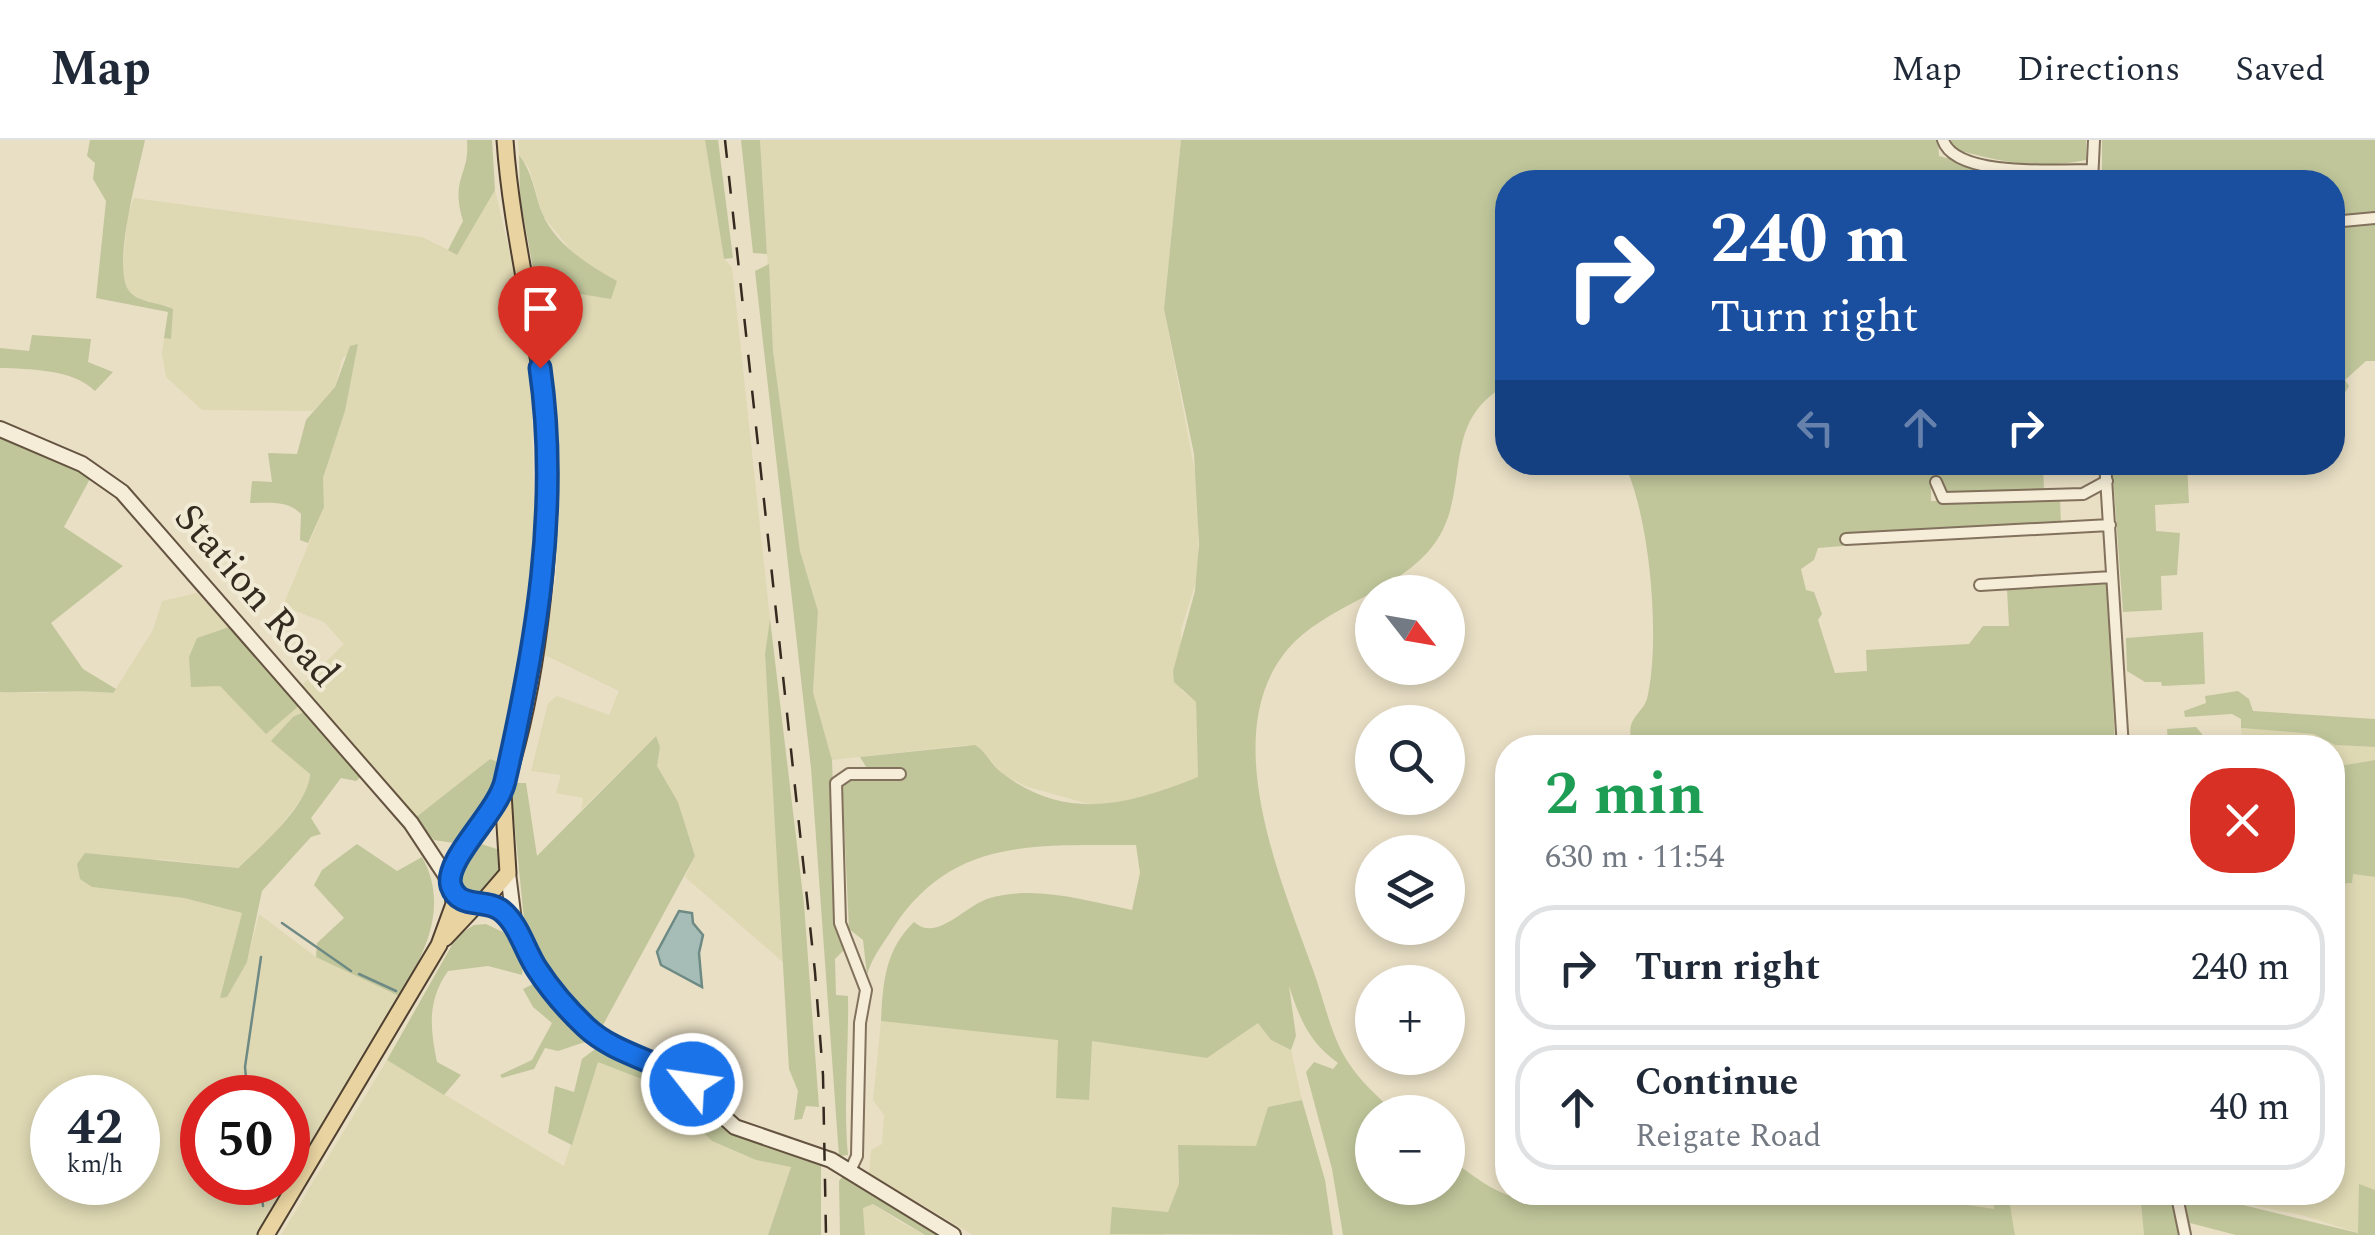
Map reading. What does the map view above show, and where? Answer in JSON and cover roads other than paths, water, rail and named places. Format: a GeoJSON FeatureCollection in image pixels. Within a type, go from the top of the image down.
{"type":"FeatureCollection","features":[{"type":"Feature","properties":{"kind":"main road"},"geometry":{"type":"LineString","coordinates":[[439,945],[508,873],[504,790],[538,621],[546,527],[548,432],[505,140]]}},
{"type":"Feature","properties":{"kind":"main road"},"geometry":{"type":"LineString","coordinates":[[266,1235],[439,945],[454,904],[452,887],[462,850],[476,836],[504,790]]}},
{"type":"Feature","properties":{"kind":"main road"},"geometry":{"type":"LineString","coordinates":[[476,836],[487,836],[507,849]]}},
{"type":"Feature","properties":{"kind":"main road"},"geometry":{"type":"LineString","coordinates":[[452,887],[480,903]]}},
{"type":"Feature","properties":{"kind":"street"},"geometry":{"type":"LineString","coordinates":[[1943,140],[1949,152],[1980,165],[2031,170]]}},
{"type":"Feature","properties":{"kind":"street"},"geometry":{"type":"LineString","coordinates":[[2092,170],[2094,140]]}},
{"type":"Feature","properties":{"kind":"street"},"geometry":{"type":"LineString","coordinates":[[2345,221],[2375,218]]}},
{"type":"Feature","properties":{"kind":"street","name":"Station Road"},"geometry":{"type":"LineString","coordinates":[[0,430],[82,464],[122,492],[431,848],[452,887]]}},
{"type":"Feature","properties":{"kind":"street"},"geometry":{"type":"LineString","coordinates":[[2106,475],[2122,735]]}},
{"type":"Feature","properties":{"kind":"street"},"geometry":{"type":"LineString","coordinates":[[1936,482],[1942,498],[2083,494],[2106,481]]}},
{"type":"Feature","properties":{"kind":"street"},"geometry":{"type":"LineString","coordinates":[[1846,539],[2110,525]]}},
{"type":"Feature","properties":{"kind":"street"},"geometry":{"type":"LineString","coordinates":[[1980,585],[2112,577]]}},
{"type":"Feature","properties":{"kind":"street"},"geometry":{"type":"LineString","coordinates":[[850,1171],[857,1156],[860,1038],[866,990],[840,923],[836,783],[849,774],[900,774]]}},
{"type":"Feature","properties":{"kind":"street"},"geometry":{"type":"LineString","coordinates":[[431,848],[462,850]]}},
{"type":"Feature","properties":{"kind":"street"},"geometry":{"type":"LineString","coordinates":[[508,873],[515,928]]}},
{"type":"Feature","properties":{"kind":"street"},"geometry":{"type":"LineString","coordinates":[[480,903],[505,912],[538,970],[588,1028],[619,1050],[674,1072],[735,1127],[818,1154],[953,1235]]}},
{"type":"Feature","properties":{"kind":"street"},"geometry":{"type":"LineString","coordinates":[[2179,1205],[2185,1235]]}},
{"type":"Feature","properties":{"kind":"water"},"geometry":{"type":"Polygon","coordinates":[[[679,911],[692,913],[693,923],[703,935],[699,953],[702,987],[661,965],[657,952],[679,911]]]}},
{"type":"Feature","properties":{"kind":"waterway"},"geometry":{"type":"LineString","coordinates":[[282,923],[351,971]]}},
{"type":"Feature","properties":{"kind":"waterway"},"geometry":{"type":"LineString","coordinates":[[246,1075],[261,957]]}},
{"type":"Feature","properties":{"kind":"waterway"},"geometry":{"type":"LineString","coordinates":[[359,974],[396,991]]}},
{"type":"Feature","properties":{"kind":"railway"},"geometry":{"type":"LineString","coordinates":[[725,140],[815,972],[823,1075],[826,1235]]}}]}
